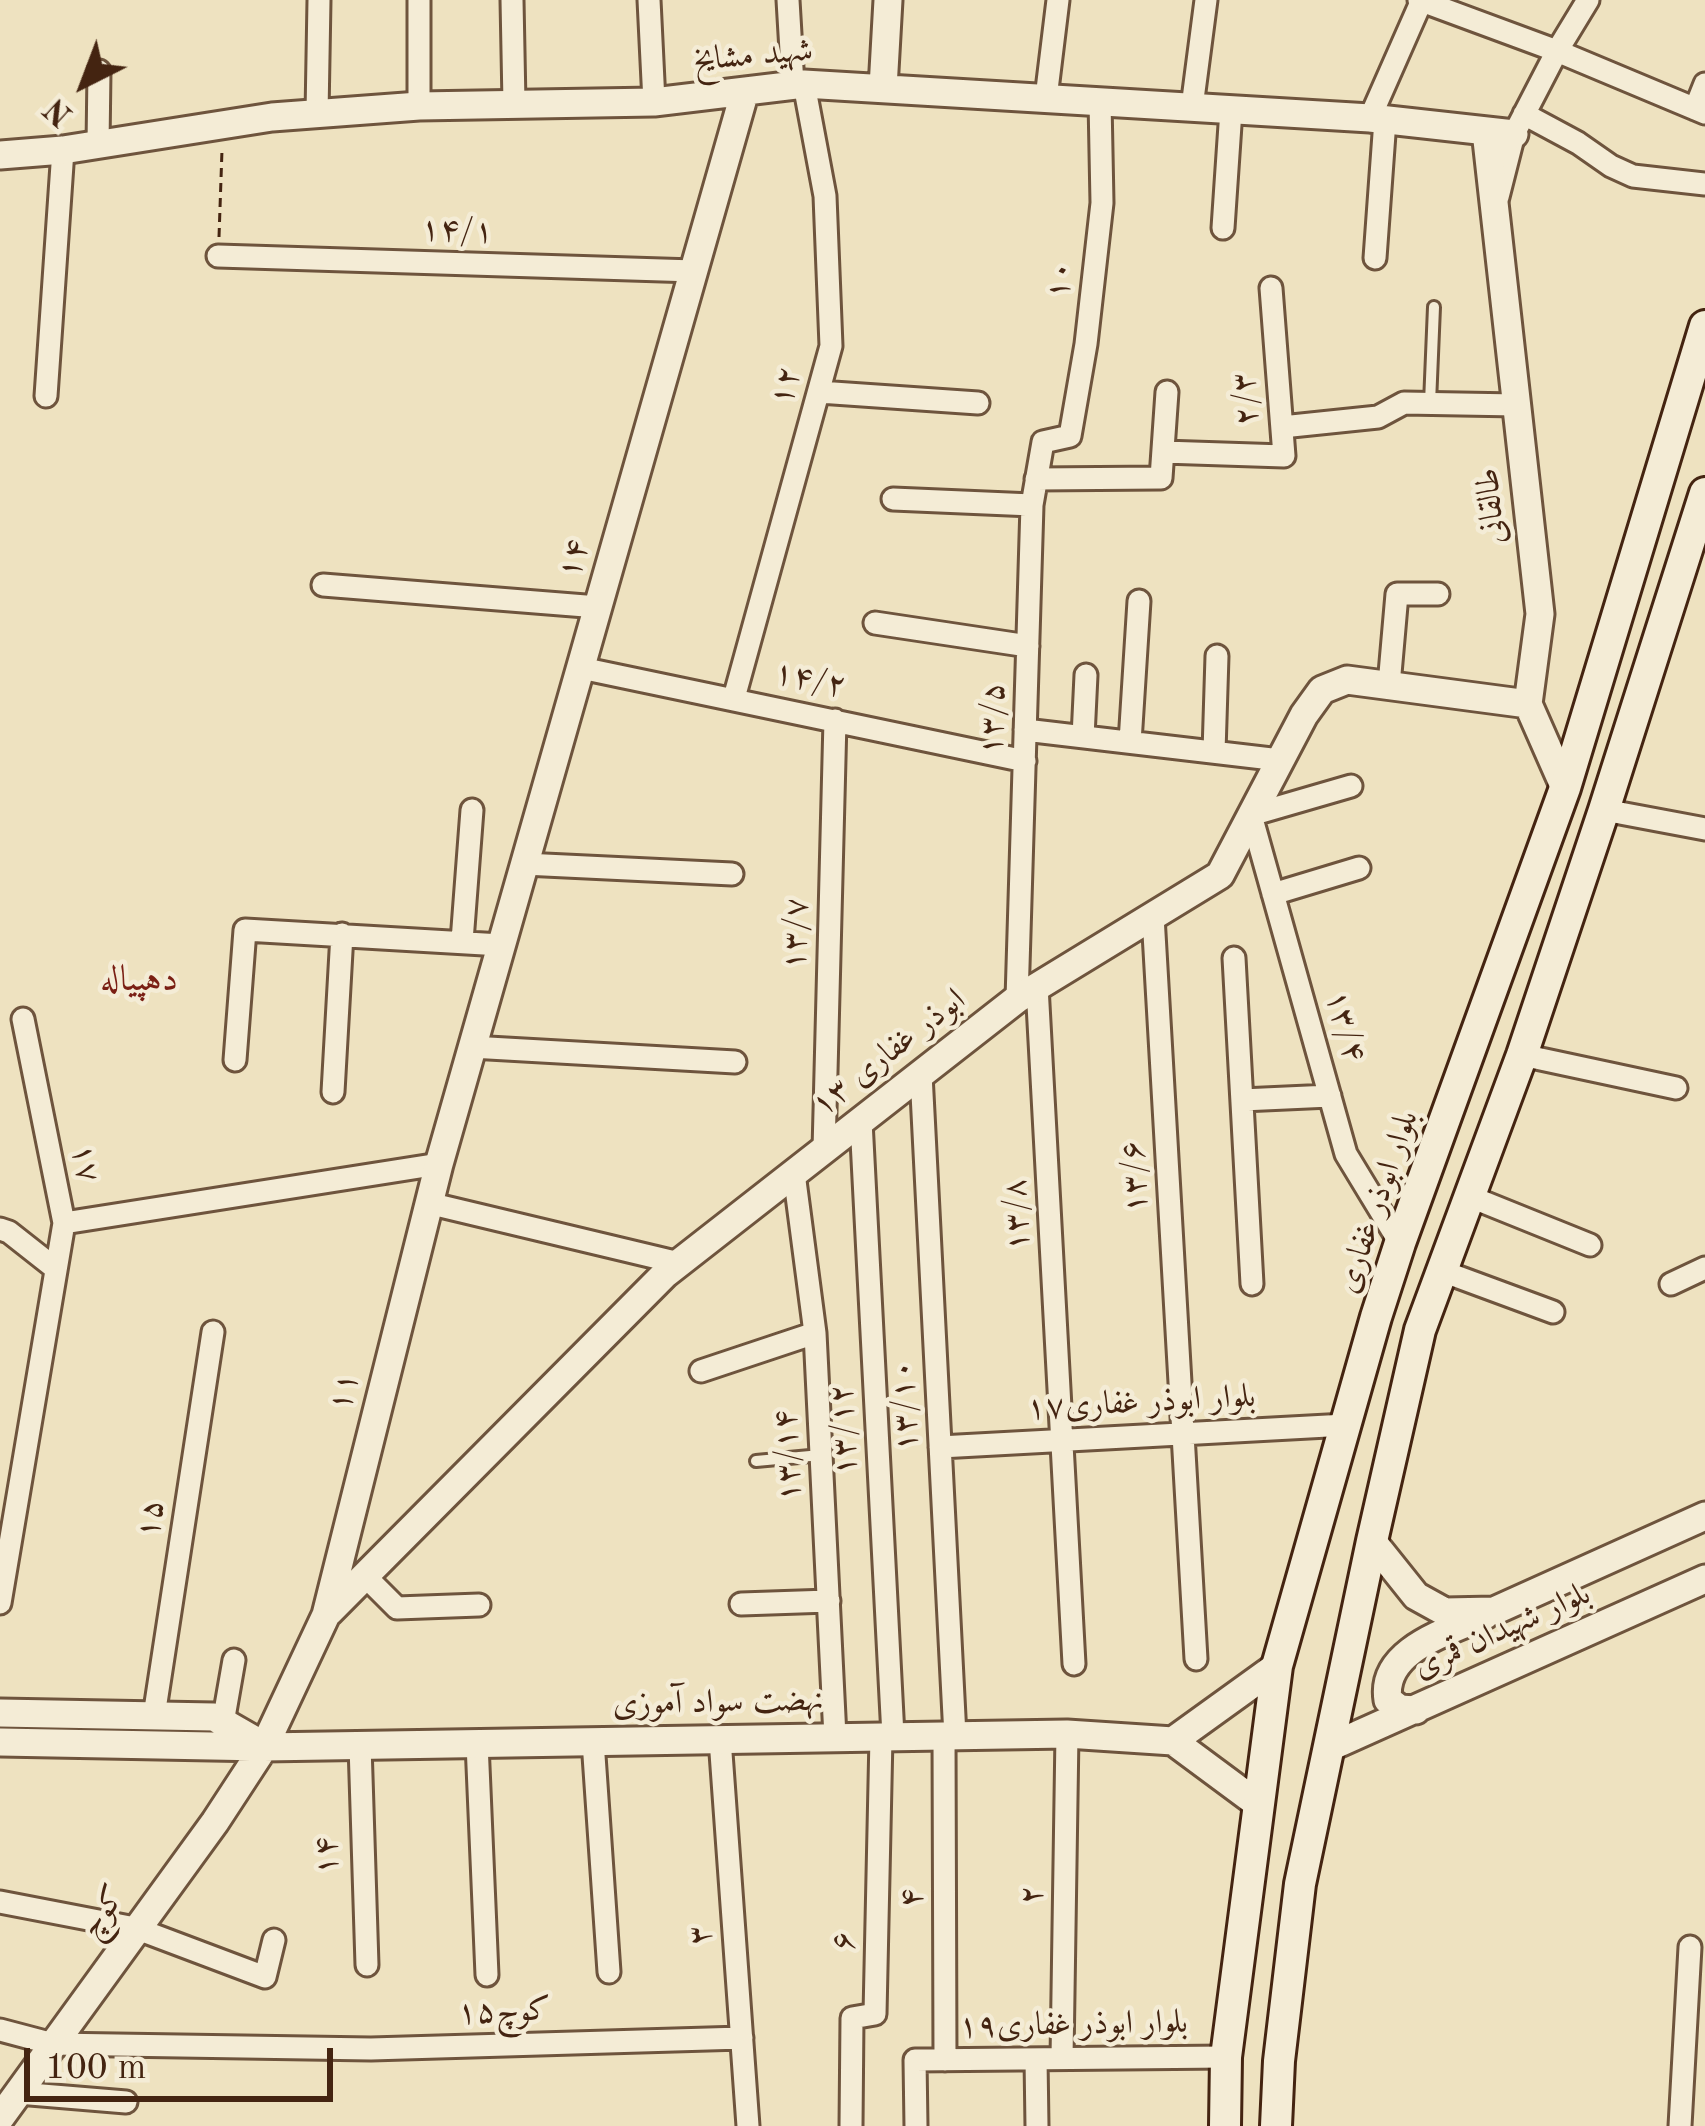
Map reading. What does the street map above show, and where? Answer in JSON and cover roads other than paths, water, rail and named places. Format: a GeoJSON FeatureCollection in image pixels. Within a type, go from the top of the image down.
{"type":"FeatureCollection","features":[{"type":"Feature","properties":{"kind":"main road","name":"بلوار ابوذر غفاری"},"geometry":{"type":"LineString","coordinates":[[1225,2126],[1226,2056],[1277,1666],[1400,1243],[1565,788],[1705,326]]}},
{"type":"Feature","properties":{"kind":"main road"},"geometry":{"type":"LineString","coordinates":[[1276,2126],[1300,1884],[1420,1330],[1522,1055],[1705,493]]}},
{"type":"Feature","properties":{"kind":"street"},"geometry":{"type":"LineString","coordinates":[[316,114],[319,0]]}},
{"type":"Feature","properties":{"kind":"street"},"geometry":{"type":"LineString","coordinates":[[418,106],[419,0]]}},
{"type":"Feature","properties":{"kind":"street"},"geometry":{"type":"LineString","coordinates":[[512,0],[514,103]]}},
{"type":"Feature","properties":{"kind":"street"},"geometry":{"type":"LineString","coordinates":[[649,0],[654,102]]}},
{"type":"Feature","properties":{"kind":"street"},"geometry":{"type":"LineString","coordinates":[[788,0],[798,84]]}},
{"type":"Feature","properties":{"kind":"street"},"geometry":{"type":"LineString","coordinates":[[883,88],[888,0]]}},
{"type":"Feature","properties":{"kind":"street"},"geometry":{"type":"LineString","coordinates":[[1046,98],[1058,0]]}},
{"type":"Feature","properties":{"kind":"street"},"geometry":{"type":"LineString","coordinates":[[1192,107],[1206,0]]}},
{"type":"Feature","properties":{"kind":"street"},"geometry":{"type":"LineString","coordinates":[[1375,258],[1377,119],[1421,0],[1700,111],[1705,84]]}},
{"type":"Feature","properties":{"kind":"street"},"geometry":{"type":"LineString","coordinates":[[1588,0],[1508,126],[1578,142],[1633,176],[1705,184]]}},
{"type":"Feature","properties":{"kind":"street"},"geometry":{"type":"LineString","coordinates":[[98,145],[99,71]]}},
{"type":"Feature","properties":{"kind":"street","name":"شهید مشایخ"},"geometry":{"type":"LineString","coordinates":[[0,155],[316,114],[418,106],[654,102],[798,84],[1508,126]]}},
{"type":"Feature","properties":{"kind":"street","name":"۱۲"},"geometry":{"type":"LineString","coordinates":[[734,698],[831,346],[825,196],[798,84]]}},
{"type":"Feature","properties":{"kind":"street","name":"۱۴"},"geometry":{"type":"LineString","coordinates":[[471,1047],[745,91]]}},
{"type":"Feature","properties":{"kind":"street","name":"۱۰"},"geometry":{"type":"LineString","coordinates":[[1043,442],[1070,436],[1086,344],[1102,203],[1100,101]]}},
{"type":"Feature","properties":{"kind":"street"},"geometry":{"type":"LineString","coordinates":[[1222,229],[1232,110]]}},
{"type":"Feature","properties":{"kind":"street","name":"طالقانی"},"geometry":{"type":"LineString","coordinates":[[1508,126],[1495,209],[1540,614],[1528,704]]}},
{"type":"Feature","properties":{"kind":"street"},"geometry":{"type":"LineString","coordinates":[[46,396],[63,150]]}},
{"type":"Feature","properties":{"kind":"street","name":"۱۴/۱"},"geometry":{"type":"LineString","coordinates":[[218,256],[694,271]]}},
{"type":"Feature","properties":{"kind":"street","name":"۲/۳"},"geometry":{"type":"LineString","coordinates":[[1163,452],[1284,456],[1271,288]]}},
{"type":"Feature","properties":{"kind":"street"},"geometry":{"type":"LineString","coordinates":[[819,392],[978,403]]}},
{"type":"Feature","properties":{"kind":"street"},"geometry":{"type":"LineString","coordinates":[[1036,479],[1162,478],[1167,392]]}},
{"type":"Feature","properties":{"kind":"street"},"geometry":{"type":"LineString","coordinates":[[1282,428],[1378,417],[1404,403],[1517,405]]}},
{"type":"Feature","properties":{"kind":"street","name":"۱۳/۵"},"geometry":{"type":"LineString","coordinates":[[1027,993],[1025,730],[1032,505],[1043,442]]}},
{"type":"Feature","properties":{"kind":"street"},"geometry":{"type":"LineString","coordinates":[[893,500],[1032,505]]}},
{"type":"Feature","properties":{"kind":"street"},"geometry":{"type":"LineString","coordinates":[[323,585],[598,607]]}},
{"type":"Feature","properties":{"kind":"street"},"geometry":{"type":"LineString","coordinates":[[1389,686],[1397,594],[1438,595]]}},
{"type":"Feature","properties":{"kind":"street"},"geometry":{"type":"LineString","coordinates":[[1130,742],[1139,602]]}},
{"type":"Feature","properties":{"kind":"street"},"geometry":{"type":"LineString","coordinates":[[875,623],[1028,646]]}},
{"type":"Feature","properties":{"kind":"street"},"geometry":{"type":"LineString","coordinates":[[1214,752],[1217,656]]}},
{"type":"Feature","properties":{"kind":"street","name":"۱۴/۲"},"geometry":{"type":"LineString","coordinates":[[581,668],[1025,760]]}},
{"type":"Feature","properties":{"kind":"street"},"geometry":{"type":"LineString","coordinates":[[1083,736],[1086,675]]}},
{"type":"Feature","properties":{"kind":"street","name":"۱۳ ابوذر غفاری"},"geometry":{"type":"LineString","coordinates":[[326,1615],[665,1274],[1027,993],[1220,875],[1304,715],[1322,690],[1347,680],[1528,704]]}},
{"type":"Feature","properties":{"kind":"street"},"geometry":{"type":"LineString","coordinates":[[1528,704],[1565,788]]}},
{"type":"Feature","properties":{"kind":"street","name":"۱۳/۷"},"geometry":{"type":"LineString","coordinates":[[824,1150],[835,720]]}},
{"type":"Feature","properties":{"kind":"street"},"geometry":{"type":"LineString","coordinates":[[1025,730],[1280,760]]}},
{"type":"Feature","properties":{"kind":"street"},"geometry":{"type":"LineString","coordinates":[[1251,815],[1351,786]]}},
{"type":"Feature","properties":{"kind":"street"},"geometry":{"type":"LineString","coordinates":[[1604,810],[1705,829]]}},
{"type":"Feature","properties":{"kind":"street"},"geometry":{"type":"LineString","coordinates":[[461,941],[472,811]]}},
{"type":"Feature","properties":{"kind":"street","name":"۱۳/۴"},"geometry":{"type":"LineString","coordinates":[[1251,815],[1346,1154],[1400,1243]]}},
{"type":"Feature","properties":{"kind":"street"},"geometry":{"type":"LineString","coordinates":[[524,864],[732,874]]}},
{"type":"Feature","properties":{"kind":"street"},"geometry":{"type":"LineString","coordinates":[[1273,894],[1359,868]]}},
{"type":"Feature","properties":{"kind":"street","name":"۱۳/۶"},"geometry":{"type":"LineString","coordinates":[[1153,916],[1196,1659]]}},
{"type":"Feature","properties":{"kind":"street"},"geometry":{"type":"LineString","coordinates":[[235,1060],[245,930],[501,944]]}},
{"type":"Feature","properties":{"kind":"street"},"geometry":{"type":"LineString","coordinates":[[332,1092],[342,934]]}},
{"type":"Feature","properties":{"kind":"street"},"geometry":{"type":"LineString","coordinates":[[1234,958],[1252,1284]]}},
{"type":"Feature","properties":{"kind":"street","name":"۱۳/۸"},"geometry":{"type":"LineString","coordinates":[[1027,993],[1062,1441]]}},
{"type":"Feature","properties":{"kind":"street","name":"۱۷"},"geometry":{"type":"LineString","coordinates":[[0,1604],[64,1223],[23,1019]]}},
{"type":"Feature","properties":{"kind":"street"},"geometry":{"type":"LineString","coordinates":[[471,1047],[735,1062]]}},
{"type":"Feature","properties":{"kind":"street","name":"۱۱"},"geometry":{"type":"LineString","coordinates":[[264,1747],[326,1615],[471,1047]]}},
{"type":"Feature","properties":{"kind":"street"},"geometry":{"type":"LineString","coordinates":[[1522,1055],[1676,1088]]}},
{"type":"Feature","properties":{"kind":"street","name":"۱۳/۱۰"},"geometry":{"type":"LineString","coordinates":[[921,1074],[950,1736]]}},
{"type":"Feature","properties":{"kind":"street"},"geometry":{"type":"LineString","coordinates":[[1241,1100],[1330,1096]]}},
{"type":"Feature","properties":{"kind":"street","name":"۱۳/۱۲"},"geometry":{"type":"LineString","coordinates":[[861,1121],[887,1737]]}},
{"type":"Feature","properties":{"kind":"street"},"geometry":{"type":"LineString","coordinates":[[64,1223],[439,1164]]}},
{"type":"Feature","properties":{"kind":"street","name":"۱۳/۱۴"},"geometry":{"type":"LineString","coordinates":[[794,1173],[815,1333],[836,1737]]}},
{"type":"Feature","properties":{"kind":"street"},"geometry":{"type":"LineString","coordinates":[[1471,1196],[1590,1245]]}},
{"type":"Feature","properties":{"kind":"street"},"geometry":{"type":"LineString","coordinates":[[428,1203],[679,1263]]}},
{"type":"Feature","properties":{"kind":"street"},"geometry":{"type":"LineString","coordinates":[[0,1228],[56,1269]]}},
{"type":"Feature","properties":{"kind":"street"},"geometry":{"type":"LineString","coordinates":[[1671,1284],[1705,1268]]}},
{"type":"Feature","properties":{"kind":"street"},"geometry":{"type":"LineString","coordinates":[[1442,1271],[1553,1312]]}},
{"type":"Feature","properties":{"kind":"street","name":"۱۵"},"geometry":{"type":"LineString","coordinates":[[154,1716],[213,1332]]}},
{"type":"Feature","properties":{"kind":"street"},"geometry":{"type":"LineString","coordinates":[[701,1371],[815,1333]]}},
{"type":"Feature","properties":{"kind":"street","name":"بلوار ابوذر غفاری۱۷"},"geometry":{"type":"LineString","coordinates":[[940,1447],[1346,1425]]}},
{"type":"Feature","properties":{"kind":"street"},"geometry":{"type":"LineString","coordinates":[[1062,1441],[1074,1664]]}},
{"type":"Feature","properties":{"kind":"street","name":"بلوار شهیدان قمری"},"geometry":{"type":"LineString","coordinates":[[1372,1541],[1416,1596],[1445,1612],[1494,1611],[1705,1516]]}},
{"type":"Feature","properties":{"kind":"street"},"geometry":{"type":"LineString","coordinates":[[364,1576],[397,1607],[479,1605]]}},
{"type":"Feature","properties":{"kind":"street","name":"بلوار شهیدان قمری"},"geometry":{"type":"LineString","coordinates":[[1328,1748],[1705,1579]]}},
{"type":"Feature","properties":{"kind":"street"},"geometry":{"type":"LineString","coordinates":[[741,1604],[829,1601]]}},
{"type":"Feature","properties":{"kind":"street"},"geometry":{"type":"LineString","coordinates":[[1416,1710],[1388,1700],[1386,1685],[1392,1671],[1414,1648],[1494,1611]]}},
{"type":"Feature","properties":{"kind":"street"},"geometry":{"type":"LineString","coordinates":[[224,1723],[234,1660]]}},
{"type":"Feature","properties":{"kind":"street"},"geometry":{"type":"LineString","coordinates":[[1258,1804],[1173,1741],[1277,1666]]}},
{"type":"Feature","properties":{"kind":"street"},"geometry":{"type":"LineString","coordinates":[[0,1713],[214,1717],[264,1747]]}},
{"type":"Feature","properties":{"kind":"street","name":"نهضت سواد آموزی"},"geometry":{"type":"LineString","coordinates":[[0,1742],[264,1747],[1067,1734],[1173,1741]]}},
{"type":"Feature","properties":{"kind":"street","name":"۲"},"geometry":{"type":"LineString","coordinates":[[1062,2058],[1067,1734]]}},
{"type":"Feature","properties":{"kind":"street","name":"۴"},"geometry":{"type":"LineString","coordinates":[[945,2060],[950,1736]]}},
{"type":"Feature","properties":{"kind":"street","name":"۶"},"geometry":{"type":"LineString","coordinates":[[851,2126],[852,2018],[875,2014],[887,1737]]}},
{"type":"Feature","properties":{"kind":"street","name":"۳"},"geometry":{"type":"LineString","coordinates":[[720,1739],[748,2126]]}},
{"type":"Feature","properties":{"kind":"street"},"geometry":{"type":"LineString","coordinates":[[592,1742],[609,1972]]}},
{"type":"Feature","properties":{"kind":"street"},"geometry":{"type":"LineString","coordinates":[[477,1743],[487,1976]]}},
{"type":"Feature","properties":{"kind":"street","name":"۱۴"},"geometry":{"type":"LineString","coordinates":[[360,1745],[367,1965]]}},
{"type":"Feature","properties":{"kind":"street","name":"کوچ"},"geometry":{"type":"LineString","coordinates":[[0,2118],[264,1747]]}},
{"type":"Feature","properties":{"kind":"street"},"geometry":{"type":"LineString","coordinates":[[0,1902],[135,1928],[265,1977],[274,1940]]}},
{"type":"Feature","properties":{"kind":"street"},"geometry":{"type":"LineString","coordinates":[[1680,2126],[1694,2089],[1690,1948]]}},
{"type":"Feature","properties":{"kind":"street","name":"۱۵کوچ"},"geometry":{"type":"LineString","coordinates":[[0,2030],[53,2044],[371,2049],[742,2038]]}},
{"type":"Feature","properties":{"kind":"street","name":"بلوار ابوذر غفاری۱۹"},"geometry":{"type":"LineString","coordinates":[[916,2126],[915,2060],[1226,2056]]}},
{"type":"Feature","properties":{"kind":"street"},"geometry":{"type":"LineString","coordinates":[[1036,2059],[1037,2126]]}},
{"type":"Feature","properties":{"kind":"street"},"geometry":{"type":"LineString","coordinates":[[18,2093],[126,2102]]}},
{"type":"Feature","properties":{"kind":"lane"},"geometry":{"type":"LineString","coordinates":[[1430,403],[1434,307]]}},
{"type":"Feature","properties":{"kind":"lane"},"geometry":{"type":"LineString","coordinates":[[756,1461],[821,1455]]}},
{"type":"Feature","properties":{"kind":"district","name":"دهپیاله"},"geometry":{"type":"Point","coordinates":[139,981]}}]}
